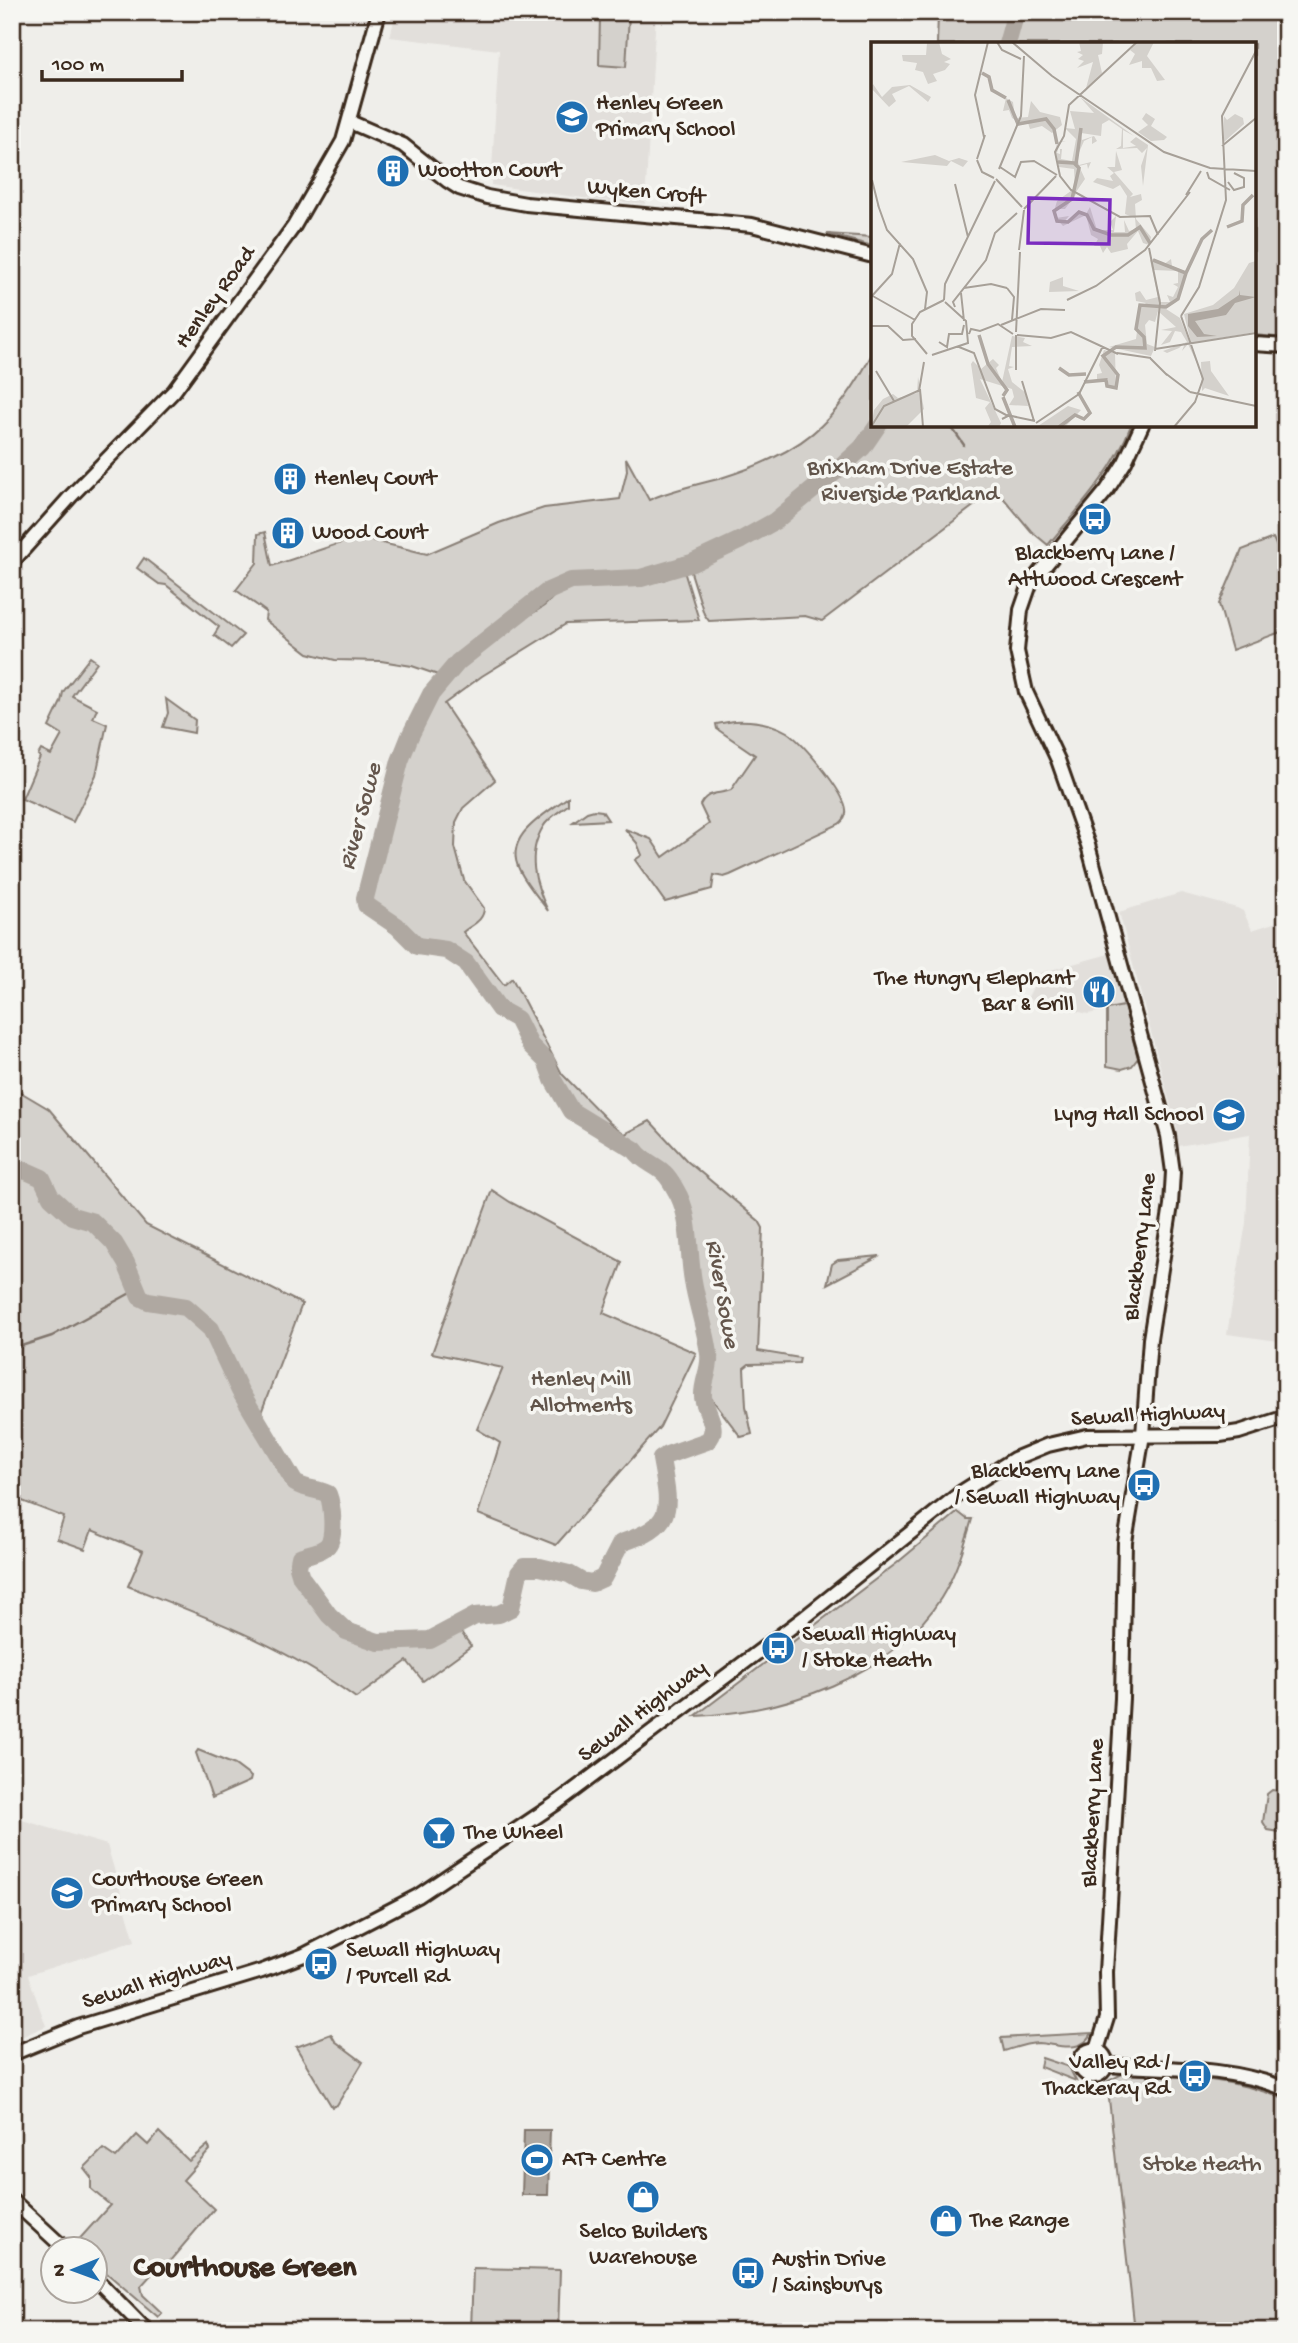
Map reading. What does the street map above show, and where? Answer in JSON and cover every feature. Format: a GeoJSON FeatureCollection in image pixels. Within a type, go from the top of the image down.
{"type":"FeatureCollection","features":[{"type":"Feature","properties":{"kind":"street","name":"Henley Road"},"geometry":{"type":"LineString","coordinates":[[12,562],[62,505],[174,391],[294,226],[326,174],[349,122],[379,12]]}},
{"type":"Feature","properties":{"kind":"street","name":"Wyken Croft"},"geometry":{"type":"LineString","coordinates":[[349,122],[403,145],[448,181],[466,191],[486,197],[526,204],[752,225],[871,255]]}},
{"type":"Feature","properties":{"kind":"street"},"geometry":{"type":"LineString","coordinates":[[1256,344],[1286,346]]}},
{"type":"Feature","properties":{"kind":"street","name":"Blackberry Lane"},"geometry":{"type":"LineString","coordinates":[[1097,2050],[1107,2018],[1107,1960],[1122,1698],[1125,1542],[1143,1435],[1150,1339],[1171,1205],[1173,1172],[1168,1136],[1088,845],[1058,760],[1027,691],[1017,651],[1021,610],[1030,584],[1107,490],[1125,462],[1141,427]]}},
{"type":"Feature","properties":{"kind":"street","name":"Sewall Highway"},"geometry":{"type":"LineString","coordinates":[[12,2054],[78,2027],[262,1971],[304,1955],[377,1920],[453,1874],[558,1802],[805,1617],[963,1492],[1032,1450],[1065,1440],[1098,1435],[1220,1435],[1239,1432],[1286,1417]]}},
{"type":"Feature","properties":{"kind":"street"},"geometry":{"type":"LineString","coordinates":[[1090,2050],[1097,2050],[1106,2057],[1107,2065],[1105,2071],[1097,2076],[1089,2076],[1082,2070],[1081,2056],[1090,2050]]}},
{"type":"Feature","properties":{"kind":"street"},"geometry":{"type":"LineString","coordinates":[[1107,2065],[1195,2068],[1236,2074],[1286,2089]]}},
{"type":"Feature","properties":{"kind":"street"},"geometry":{"type":"LineString","coordinates":[[12,2200],[48,2234]]}},
{"type":"Feature","properties":{"kind":"street"},"geometry":{"type":"LineString","coordinates":[[108,2291],[147,2331]]}},
{"type":"Feature","properties":{"kind":"shaded area","name":"Henley Green Primary School"},"geometry":{"type":"Polygon","coordinates":[[[396,12],[656,12],[645,204],[491,185],[499,50],[390,37],[396,12]]]}},
{"type":"Feature","properties":{"kind":"shaded area","name":"Lyng Hall School"},"geometry":{"type":"Polygon","coordinates":[[[1181,893],[1243,911],[1252,930],[1286,919],[1286,1342],[1227,1334],[1246,1223],[1250,1134],[1178,1146],[1177,1130],[1119,912],[1181,893]]]}},
{"type":"Feature","properties":{"kind":"shaded area"},"geometry":{"type":"Polygon","coordinates":[[[1109,954],[1124,1006],[1088,1014],[1027,999],[1040,973],[1109,954]]]}},
{"type":"Feature","properties":{"kind":"shaded area","name":"Courthouse Green Primary School"},"geometry":{"type":"Polygon","coordinates":[[[12,1817],[107,1845],[135,1941],[28,1975],[46,2026],[12,2041],[12,1817]]]}},
{"type":"Feature","properties":{"kind":"shaded area"},"geometry":{"type":"Polygon","coordinates":[[[524,2130],[550,2130],[548,2195],[522,2195],[524,2130]]]}},
{"type":"Feature","properties":{"kind":"green space"},"geometry":{"type":"Polygon","coordinates":[[[1009,12],[1001,42],[937,42],[938,14],[914,13],[1009,12]]]}},
{"type":"Feature","properties":{"kind":"green space"},"geometry":{"type":"Polygon","coordinates":[[[1024,12],[1286,12],[1286,338],[1256,335],[1256,42],[1015,42],[1024,12]]]}},
{"type":"Feature","properties":{"kind":"green space"},"geometry":{"type":"Polygon","coordinates":[[[629,15],[626,67],[599,65],[600,16],[629,15]]]}},
{"type":"Feature","properties":{"kind":"green space"},"geometry":{"type":"Polygon","coordinates":[[[827,234],[871,237],[871,245],[827,234]]]}},
{"type":"Feature","properties":{"kind":"green space"},"geometry":{"type":"Polygon","coordinates":[[[871,356],[871,423],[838,467],[786,507],[746,534],[712,550],[678,559],[664,568],[640,574],[571,575],[544,587],[455,657],[438,675],[412,666],[381,661],[335,660],[308,653],[265,620],[266,612],[236,590],[257,563],[258,534],[265,532],[272,566],[358,537],[427,554],[499,523],[544,508],[620,499],[627,471],[626,458],[649,500],[748,469],[794,447],[812,433],[845,399],[871,356]]]}},
{"type":"Feature","properties":{"kind":"green space","name":"Brixham Drive Estate Riverside Parkland"},"geometry":{"type":"Polygon","coordinates":[[[882,427],[1130,427],[1105,473],[1048,545],[1031,531],[996,489],[822,621],[805,616],[709,621],[704,614],[690,569],[715,560],[783,520],[825,483],[837,477],[863,452],[882,427]]]}},
{"type":"Feature","properties":{"kind":"green space"},"geometry":{"type":"Polygon","coordinates":[[[1273,538],[1286,567],[1286,630],[1232,650],[1219,604],[1242,550],[1273,538]]]}},
{"type":"Feature","properties":{"kind":"green space"},"geometry":{"type":"Polygon","coordinates":[[[144,558],[243,635],[231,648],[214,635],[219,627],[166,585],[159,584],[137,568],[144,558]]]}},
{"type":"Feature","properties":{"kind":"green space"},"geometry":{"type":"Polygon","coordinates":[[[684,571],[699,620],[566,624],[482,676],[444,704],[495,780],[463,808],[456,822],[455,847],[464,880],[484,908],[479,919],[463,932],[504,985],[512,978],[562,1074],[610,1123],[625,1134],[650,1121],[687,1161],[759,1221],[763,1228],[758,1351],[800,1358],[799,1363],[749,1364],[744,1368],[746,1406],[752,1434],[741,1437],[708,1394],[713,1360],[691,1257],[690,1216],[670,1173],[642,1157],[637,1148],[612,1135],[574,1108],[547,1057],[533,1044],[518,1018],[501,1006],[465,956],[453,947],[419,942],[396,918],[369,903],[368,898],[409,744],[434,700],[463,666],[569,585],[603,580],[660,581],[684,571]]]}},
{"type":"Feature","properties":{"kind":"green space"},"geometry":{"type":"Polygon","coordinates":[[[90,657],[97,662],[72,696],[97,709],[93,718],[107,724],[96,775],[73,822],[22,799],[41,750],[51,755],[62,735],[49,727],[63,692],[90,657]]]}},
{"type":"Feature","properties":{"kind":"green space"},"geometry":{"type":"Polygon","coordinates":[[[166,699],[195,720],[194,733],[163,727],[168,713],[166,699]]]}},
{"type":"Feature","properties":{"kind":"green space"},"geometry":{"type":"Polygon","coordinates":[[[734,721],[768,724],[794,737],[822,768],[838,792],[844,802],[845,816],[839,824],[730,875],[714,875],[712,889],[665,902],[635,860],[642,855],[637,843],[625,829],[651,839],[663,857],[709,824],[700,805],[703,800],[710,795],[731,790],[755,755],[717,729],[716,724],[734,721]]]}},
{"type":"Feature","properties":{"kind":"green space"},"geometry":{"type":"Polygon","coordinates":[[[568,797],[568,805],[543,827],[535,848],[536,880],[548,911],[520,871],[516,847],[529,827],[568,797]]]}},
{"type":"Feature","properties":{"kind":"green space"},"geometry":{"type":"Polygon","coordinates":[[[602,811],[608,820],[573,822],[587,812],[602,811]]]}},
{"type":"Feature","properties":{"kind":"green space"},"geometry":{"type":"Polygon","coordinates":[[[1124,1006],[1138,1058],[1132,1066],[1122,1069],[1107,1066],[1107,1009],[1124,1006]]]}},
{"type":"Feature","properties":{"kind":"green space"},"geometry":{"type":"Polygon","coordinates":[[[12,1087],[49,1109],[146,1225],[302,1304],[261,1413],[280,1452],[298,1479],[308,1487],[334,1497],[337,1535],[335,1544],[306,1561],[305,1573],[331,1609],[347,1623],[379,1635],[427,1633],[453,1621],[471,1646],[423,1681],[407,1661],[356,1698],[274,1648],[128,1586],[143,1551],[92,1530],[85,1549],[57,1539],[64,1517],[12,1497],[12,1087]]]}},
{"type":"Feature","properties":{"kind":"green space","name":"Henley Mill Allotments"},"geometry":{"type":"Polygon","coordinates":[[[492,1190],[622,1262],[603,1313],[696,1353],[660,1427],[556,1545],[478,1514],[500,1443],[477,1429],[503,1368],[432,1353],[492,1190]]]}},
{"type":"Feature","properties":{"kind":"green space"},"geometry":{"type":"Polygon","coordinates":[[[880,1256],[827,1284],[832,1264],[838,1260],[880,1256]]]}},
{"type":"Feature","properties":{"kind":"green space"},"geometry":{"type":"Polygon","coordinates":[[[958,1512],[967,1519],[972,1519],[951,1579],[941,1598],[919,1626],[894,1650],[833,1686],[799,1698],[764,1707],[695,1716],[897,1563],[958,1512]]]}},
{"type":"Feature","properties":{"kind":"green space"},"geometry":{"type":"Polygon","coordinates":[[[198,1750],[235,1765],[251,1777],[250,1781],[212,1798],[196,1753],[198,1750]]]}},
{"type":"Feature","properties":{"kind":"green space"},"geometry":{"type":"Polygon","coordinates":[[[1272,1790],[1286,1792],[1286,1833],[1268,1830],[1263,1822],[1267,1794],[1272,1790]]]}},
{"type":"Feature","properties":{"kind":"green space"},"geometry":{"type":"Polygon","coordinates":[[[1092,2033],[1088,2040],[1075,2046],[1034,2043],[1004,2051],[1001,2038],[1092,2033]]]}},
{"type":"Feature","properties":{"kind":"green space"},"geometry":{"type":"Polygon","coordinates":[[[331,2034],[335,2041],[363,2062],[337,2105],[332,2107],[296,2047],[331,2034]]]}},
{"type":"Feature","properties":{"kind":"green space"},"geometry":{"type":"Polygon","coordinates":[[[1042,2058],[1069,2067],[1076,2081],[1040,2067],[1042,2058]]]}},
{"type":"Feature","properties":{"kind":"green space","name":"Stoke Heath"},"geometry":{"type":"Polygon","coordinates":[[[1122,2074],[1226,2082],[1267,2092],[1286,2100],[1286,2331],[1135,2331],[1108,2090],[1108,2081],[1122,2074]]]}},
{"type":"Feature","properties":{"kind":"green space"},"geometry":{"type":"Polygon","coordinates":[[[159,2132],[189,2161],[208,2145],[210,2150],[183,2180],[214,2209],[164,2268],[160,2265],[141,2286],[143,2295],[162,2313],[158,2317],[108,2274],[108,2234],[84,2234],[110,2205],[91,2189],[91,2177],[84,2168],[103,2149],[116,2158],[137,2135],[148,2145],[159,2132]]]}},
{"type":"Feature","properties":{"kind":"green space"},"geometry":{"type":"Polygon","coordinates":[[[473,2268],[560,2270],[558,2331],[471,2331],[473,2268]]]}},
{"type":"Feature","properties":{"kind":"waterway","name":"River Sowe"},"geometry":{"type":"LineString","coordinates":[[1008,42],[1016,12]]}},
{"type":"Feature","properties":{"kind":"waterway","name":"River Sowe"},"geometry":{"type":"LineString","coordinates":[[12,1159],[15,1166],[42,1178],[51,1197],[72,1216],[93,1222],[114,1243],[126,1263],[140,1297],[148,1301],[186,1307],[211,1329],[240,1391],[295,1483],[328,1494],[332,1521],[330,1542],[321,1550],[300,1557],[298,1567],[301,1577],[329,1615],[346,1631],[378,1642],[430,1640],[475,1616],[499,1614],[511,1608],[519,1573],[524,1567],[540,1567],[592,1583],[603,1578],[621,1543],[652,1529],[665,1513],[667,1503],[661,1459],[707,1441],[713,1431],[703,1397],[709,1354],[693,1281],[683,1206],[666,1175],[635,1150],[571,1111],[553,1080],[546,1061],[530,1045],[517,1019],[499,1009],[466,963],[446,950],[417,946],[397,926],[366,905],[365,898],[400,761],[431,694],[458,662],[548,591],[571,581],[641,578],[692,563],[775,521],[863,447],[877,427]]}},
{"type":"Feature","properties":{"kind":"waterway"},"geometry":{"type":"LineString","coordinates":[[951,427],[964,445]]}},
{"type":"Feature","properties":{"kind":"waterway"},"geometry":{"type":"LineString","coordinates":[[12,1349],[52,1336],[136,1290]]}},
{"type":"Feature","properties":{"kind":"place","name":"Henley Green Primary School"},"geometry":{"type":"Point","coordinates":[572,117]}},
{"type":"Feature","properties":{"kind":"place","name":"Wootton Court"},"geometry":{"type":"Point","coordinates":[393,171]}},
{"type":"Feature","properties":{"kind":"place","name":"Henley Court"},"geometry":{"type":"Point","coordinates":[290,479]}},
{"type":"Feature","properties":{"kind":"place","name":"Blackberry Lane / Attwood Crescent"},"geometry":{"type":"Point","coordinates":[1095,519]}},
{"type":"Feature","properties":{"kind":"place","name":"Wood Court"},"geometry":{"type":"Point","coordinates":[288,533]}},
{"type":"Feature","properties":{"kind":"place","name":"The Hungry Elephant Bar & Grill"},"geometry":{"type":"Point","coordinates":[1099,992]}},
{"type":"Feature","properties":{"kind":"place","name":"Lyng Hall School"},"geometry":{"type":"Point","coordinates":[1229,1115]}},
{"type":"Feature","properties":{"kind":"place","name":"Blackberry Lane / Sewall Highway"},"geometry":{"type":"Point","coordinates":[1144,1485]}},
{"type":"Feature","properties":{"kind":"place","name":"Sewall Highway / Stoke Heath"},"geometry":{"type":"Point","coordinates":[778,1648]}},
{"type":"Feature","properties":{"kind":"place","name":"The Wheel"},"geometry":{"type":"Point","coordinates":[439,1833]}},
{"type":"Feature","properties":{"kind":"place","name":"Courthouse Green Primary School"},"geometry":{"type":"Point","coordinates":[67,1893]}},
{"type":"Feature","properties":{"kind":"place","name":"Sewall Highway / Purcell Rd"},"geometry":{"type":"Point","coordinates":[321,1964]}},
{"type":"Feature","properties":{"kind":"place","name":"Valley Rd / Thackeray Rd"},"geometry":{"type":"Point","coordinates":[1195,2076]}},
{"type":"Feature","properties":{"kind":"place","name":"AT7 Centre"},"geometry":{"type":"Point","coordinates":[537,2160]}},
{"type":"Feature","properties":{"kind":"place","name":"Selco Builders Warehouse"},"geometry":{"type":"Point","coordinates":[643,2197]}},
{"type":"Feature","properties":{"kind":"place","name":"The Range"},"geometry":{"type":"Point","coordinates":[946,2221]}},
{"type":"Feature","properties":{"kind":"place","name":"Austin Drive / Sainsburys"},"geometry":{"type":"Point","coordinates":[748,2273]}},
{"type":"Feature","properties":{"kind":"district","name":"Courthouse Green"},"geometry":{"type":"Point","coordinates":[245,2269]}}]}
